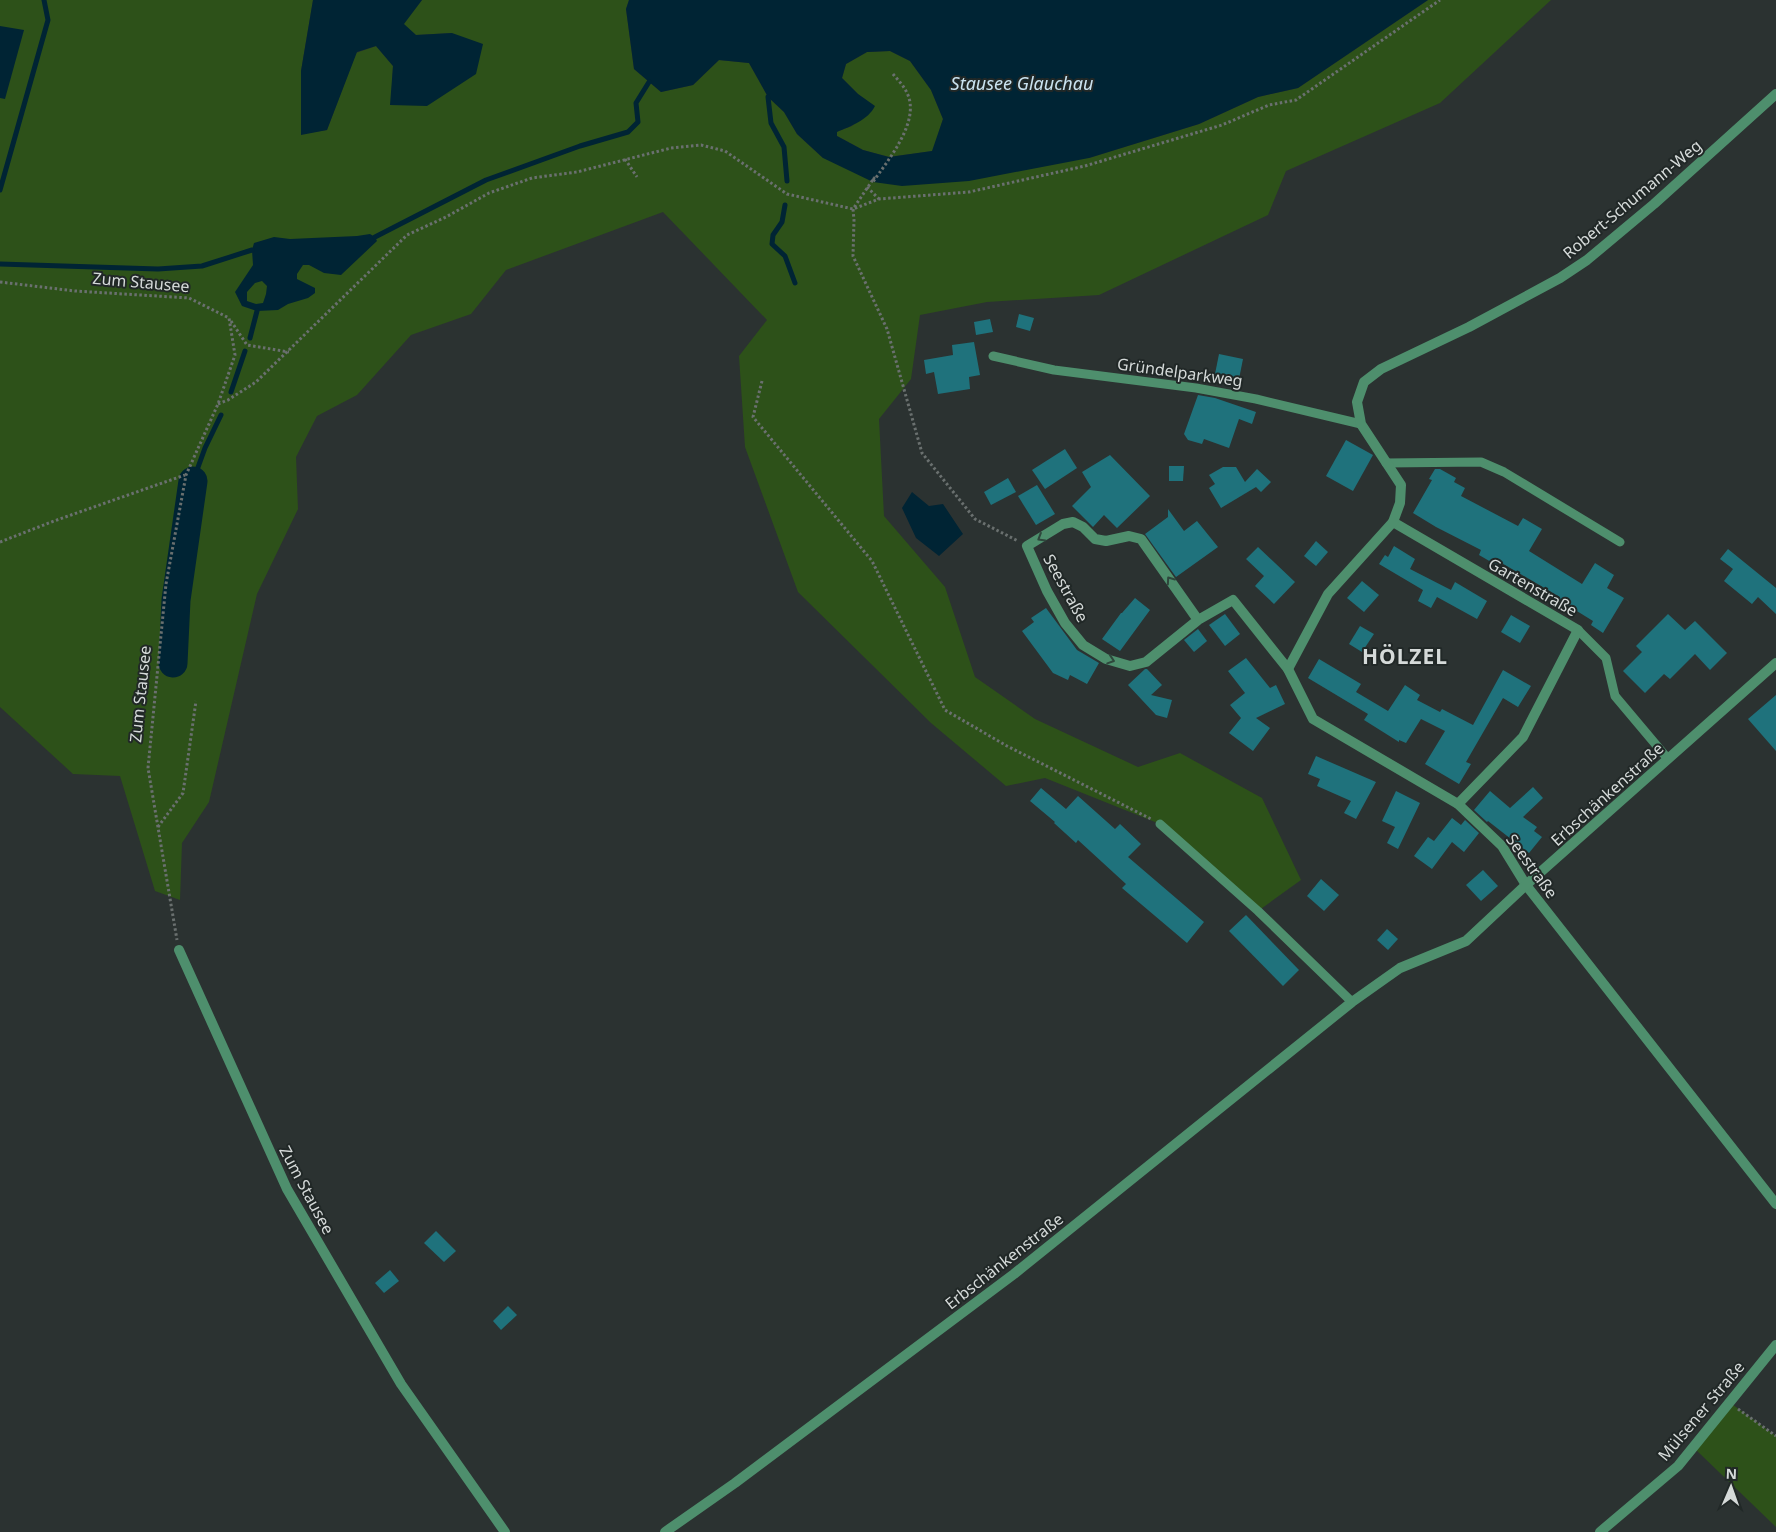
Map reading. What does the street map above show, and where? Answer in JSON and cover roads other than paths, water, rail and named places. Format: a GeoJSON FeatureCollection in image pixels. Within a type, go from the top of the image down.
{"type":"FeatureCollection","features":[{"type":"Feature","properties":{"kind":"street","name":"Robert-Schumann-Weg"},"geometry":{"type":"LineString","coordinates":[[1361,424],[1357,402],[1364,382],[1381,368],[1469,327],[1560,278],[1587,260],[1654,204],[1776,94]]}},
{"type":"Feature","properties":{"kind":"street"},"geometry":{"type":"LineString","coordinates":[[1288,669],[1328,594],[1393,522],[1400,503],[1401,485],[1361,424]]}},
{"type":"Feature","properties":{"kind":"street","name":"Seestraße"},"geometry":{"type":"LineString","coordinates":[[1198,620],[1141,540],[1129,536],[1106,542],[1095,540],[1083,527],[1073,522],[1063,524],[1027,546],[1046,590],[1065,623],[1083,645],[1106,660],[1130,666],[1146,662],[1198,620],[1232,600],[1288,669],[1313,719],[1458,804],[1502,846],[1526,885],[1776,1204]]}},
{"type":"Feature","properties":{"kind":"street","name":"Gartenstraße"},"geometry":{"type":"LineString","coordinates":[[1393,522],[1578,630],[1523,737],[1458,804]]}},
{"type":"Feature","properties":{"kind":"street","name":"Erbschänkenstraße"},"geometry":{"type":"LineString","coordinates":[[665,1532],[735,1483],[1014,1274],[1352,1002],[1400,968],[1466,941],[1526,885],[1776,663]]}},
{"type":"Feature","properties":{"kind":"street","name":"Zum Stausee"},"geometry":{"type":"LineString","coordinates":[[179,950],[286,1189],[401,1384],[505,1532]]}},
{"type":"Feature","properties":{"kind":"street","name":"Mülsener Straße"},"geometry":{"type":"LineString","coordinates":[[1600,1532],[1678,1466],[1776,1345]]}},
{"type":"Feature","properties":{"kind":"lane","name":"Gründelparkweg"},"geometry":{"type":"LineString","coordinates":[[993,356],[1054,370],[1196,388],[1256,398],[1361,424]]}},
{"type":"Feature","properties":{"kind":"lane"},"geometry":{"type":"LineString","coordinates":[[1386,463],[1482,462],[1504,472],[1620,542]]}},
{"type":"Feature","properties":{"kind":"lane"},"geometry":{"type":"LineString","coordinates":[[1578,630],[1606,658],[1615,696],[1668,759]]}},
{"type":"Feature","properties":{"kind":"lane"},"geometry":{"type":"LineString","coordinates":[[1160,824],[1258,912],[1352,1002]]}},
{"type":"Feature","properties":{"kind":"water"},"geometry":{"type":"Polygon","coordinates":[[[313,0],[422,0],[404,24],[416,35],[452,33],[483,44],[476,74],[427,106],[390,105],[393,66],[376,46],[357,52],[327,130],[301,135],[301,71],[313,0]]]}},
{"type":"Feature","properties":{"kind":"water","name":"Stausee Glauchau"},"geometry":{"type":"Polygon","coordinates":[[[629,0],[1428,0],[1298,88],[1258,97],[1199,124],[1089,158],[969,181],[902,186],[873,182],[823,158],[797,134],[784,112],[768,97],[749,63],[719,60],[693,85],[661,92],[634,69],[626,9],[629,0]],[[890,51],[867,52],[846,64],[842,78],[858,94],[875,106],[864,119],[837,132],[837,136],[863,150],[889,157],[932,151],[943,119],[931,90],[910,61],[890,51]]]}},
{"type":"Feature","properties":{"kind":"water"},"geometry":{"type":"Polygon","coordinates":[[[0,26],[24,30],[5,99],[0,98],[0,26]]]}},
{"type":"Feature","properties":{"kind":"water"},"geometry":{"type":"Polygon","coordinates":[[[370,234],[377,241],[341,275],[324,273],[309,265],[303,265],[297,274],[297,279],[315,288],[315,293],[308,298],[288,304],[278,310],[257,311],[242,306],[235,292],[253,265],[252,250],[254,243],[274,237],[290,239],[370,234]],[[262,281],[255,283],[247,292],[247,301],[256,304],[263,303],[267,286],[262,281]]]}},
{"type":"Feature","properties":{"kind":"water"},"geometry":{"type":"Polygon","coordinates":[[[912,492],[929,506],[943,504],[963,534],[939,556],[916,538],[902,508],[912,492]]]}},
{"type":"Feature","properties":{"kind":"waterway"},"geometry":{"type":"LineString","coordinates":[[0,190],[48,20],[44,0]]}},
{"type":"Feature","properties":{"kind":"waterway"},"geometry":{"type":"LineString","coordinates":[[375,237],[486,180],[580,146],[628,132],[638,122],[636,103],[649,82]]}},
{"type":"Feature","properties":{"kind":"waterway"},"geometry":{"type":"LineString","coordinates":[[768,97],[771,123],[784,147],[787,181]]}},
{"type":"Feature","properties":{"kind":"waterway"},"geometry":{"type":"LineString","coordinates":[[785,205],[782,222],[773,235],[772,244],[785,256],[795,283]]}},
{"type":"Feature","properties":{"kind":"waterway"},"geometry":{"type":"LineString","coordinates":[[0,264],[158,269],[202,266],[252,250]]}},
{"type":"Feature","properties":{"kind":"waterway"},"geometry":{"type":"LineString","coordinates":[[250,338],[257,311]]}},
{"type":"Feature","properties":{"kind":"waterway"},"geometry":{"type":"LineString","coordinates":[[231,392],[245,351]]}},
{"type":"Feature","properties":{"kind":"waterway"},"geometry":{"type":"LineString","coordinates":[[193,481],[205,448],[221,415]]}},
{"type":"Feature","properties":{"kind":"waterway"},"geometry":{"type":"LineString","coordinates":[[173,663],[176,600],[193,481]]}},
{"type":"Feature","properties":{"kind":"district","name":"HÖLZEL"},"geometry":{"type":"Point","coordinates":[1405,657]}}]}
